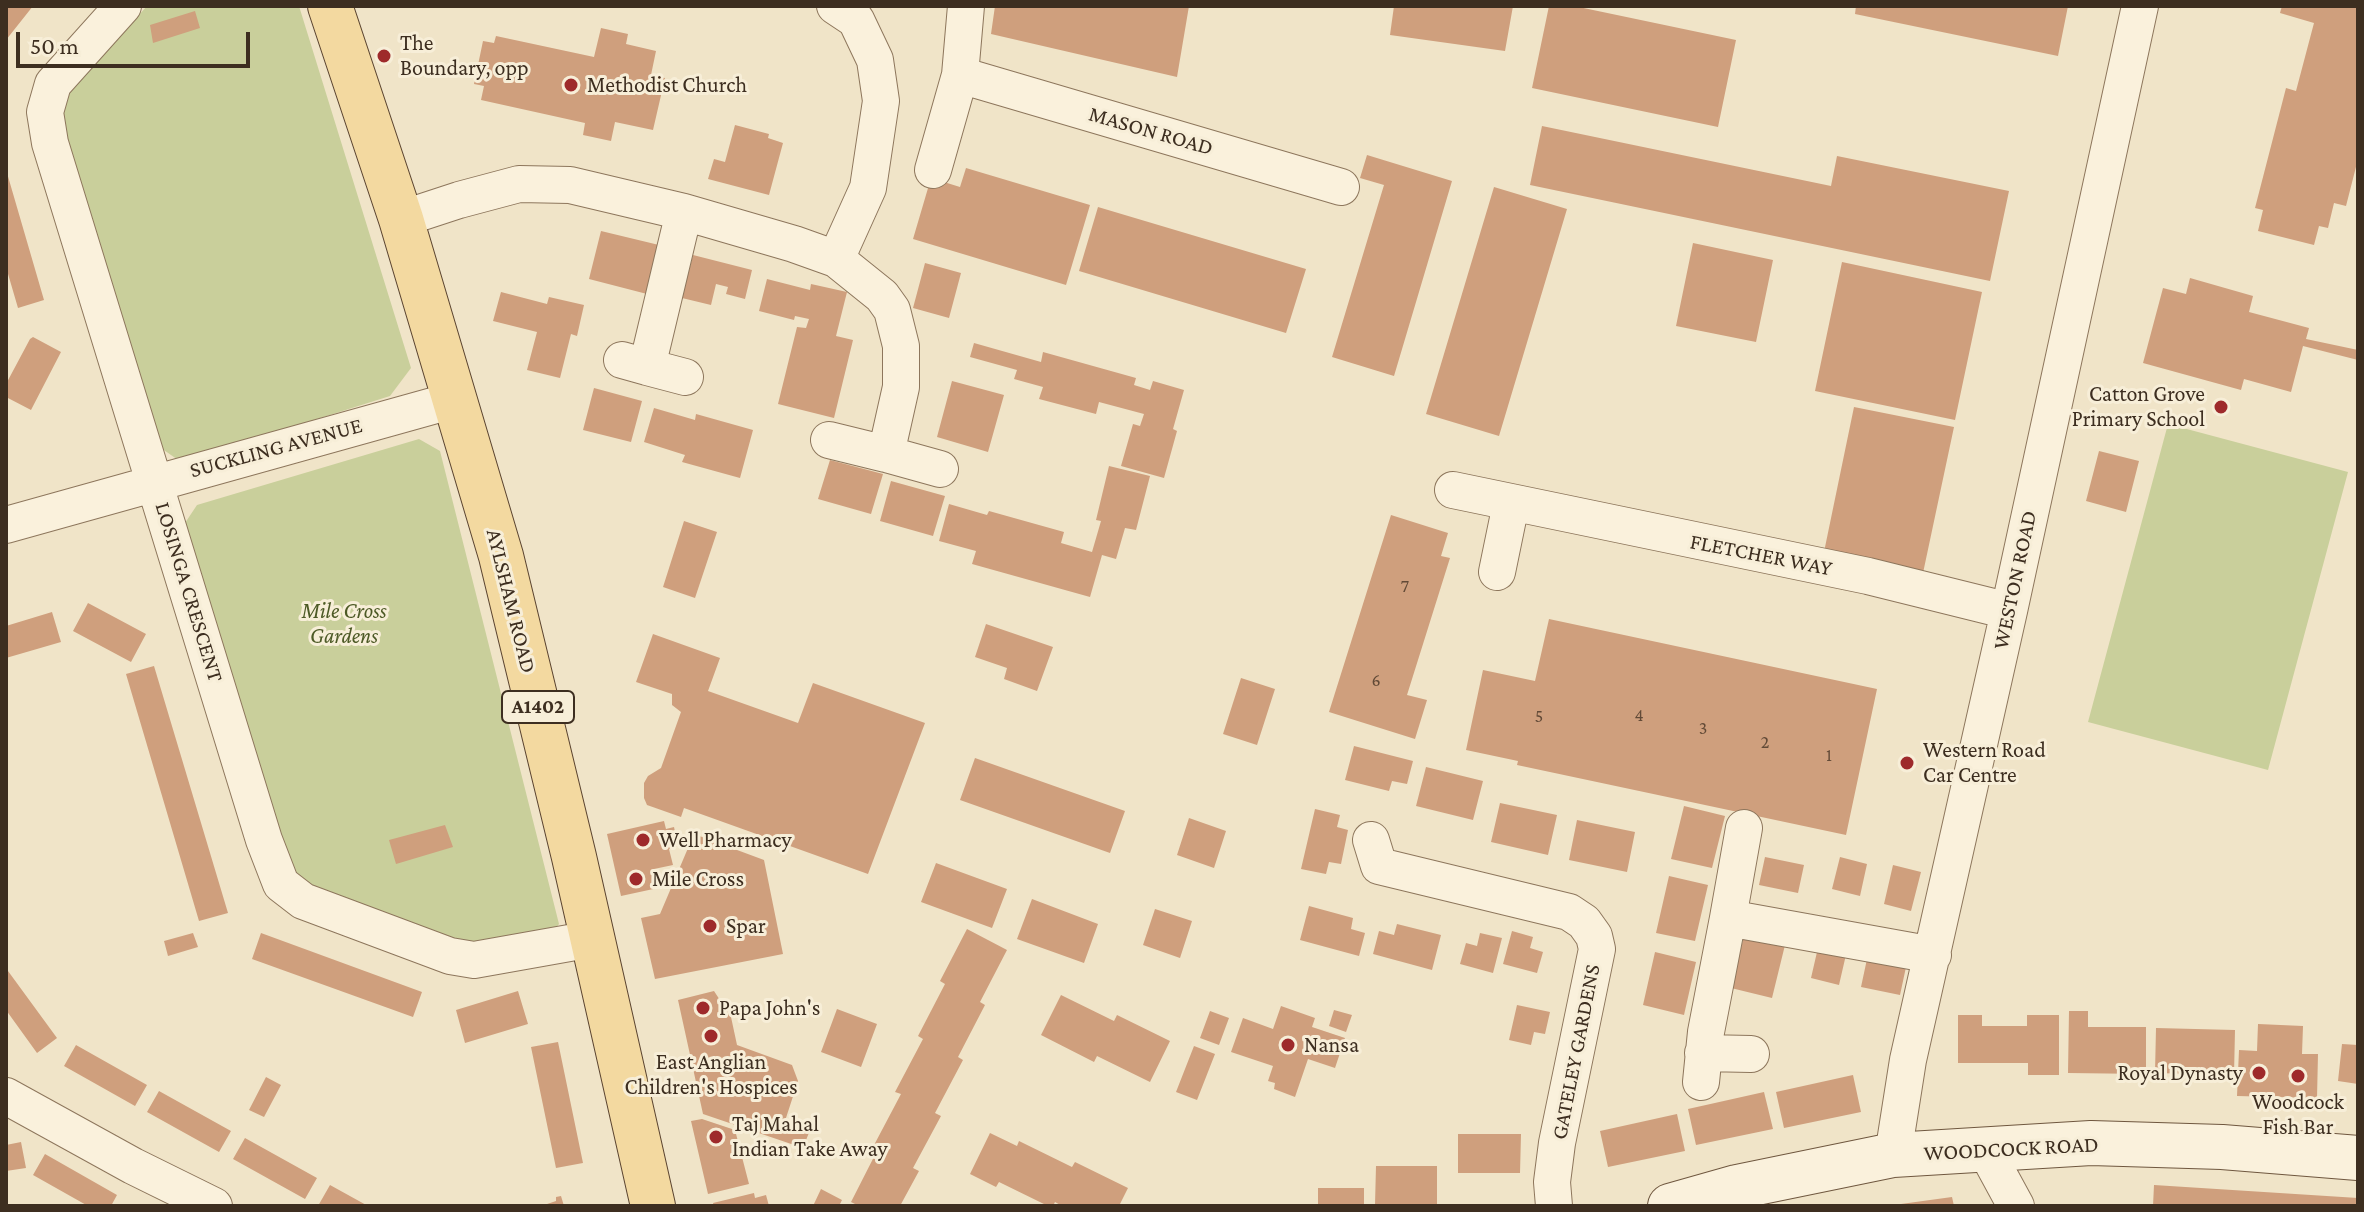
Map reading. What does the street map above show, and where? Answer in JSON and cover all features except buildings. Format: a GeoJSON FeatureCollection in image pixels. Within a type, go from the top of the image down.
{"type":"FeatureCollection","features":[{"type":"Feature","properties":{"kind":"main road","name":"AYLSHAM ROAD"},"geometry":{"type":"LineString","coordinates":[[330,6],[401,219],[501,556],[653,1206]]}},
{"type":"Feature","properties":{"kind":"street","name":"LOSINGA CRESCENT"},"geometry":{"type":"LineString","coordinates":[[123,6],[53,84],[45,112],[50,143],[260,826],[281,884],[303,901],[450,956],[474,960],[592,939]]}},
{"type":"Feature","properties":{"kind":"street"},"geometry":{"type":"LineString","coordinates":[[835,6],[856,20],[875,60],[881,101],[868,188],[836,259]]}},
{"type":"Feature","properties":{"kind":"street"},"geometry":{"type":"LineString","coordinates":[[933,170],[960,75],[966,6]]}},
{"type":"Feature","properties":{"kind":"street","name":"WESTON ROAD"},"geometry":{"type":"LineString","coordinates":[[1893,1155],[1908,1060],[2140,6]]}},
{"type":"Feature","properties":{"kind":"street","name":"MASON ROAD"},"geometry":{"type":"LineString","coordinates":[[960,75],[1341,187]]}},
{"type":"Feature","properties":{"kind":"street"},"geometry":{"type":"LineString","coordinates":[[401,219],[519,184],[570,185],[684,212],[836,259],[892,310],[901,346],[901,387],[886,454]]}},
{"type":"Feature","properties":{"kind":"street"},"geometry":{"type":"LineString","coordinates":[[684,212],[634,364],[685,377]]}},
{"type":"Feature","properties":{"kind":"street","name":"SUCKLING AVENUE"},"geometry":{"type":"LineString","coordinates":[[6,525],[454,400]]}},
{"type":"Feature","properties":{"kind":"street"},"geometry":{"type":"LineString","coordinates":[[829,440],[940,469]]}},
{"type":"Feature","properties":{"kind":"street","name":"FLETCHER WAY"},"geometry":{"type":"LineString","coordinates":[[1453,490],[1868,576],[2009,611]]}},
{"type":"Feature","properties":{"kind":"street"},"geometry":{"type":"LineString","coordinates":[[1497,572],[1511,504]]}},
{"type":"Feature","properties":{"kind":"street"},"geometry":{"type":"LineString","coordinates":[[1744,828],[1702,1067],[1751,1054]]}},
{"type":"Feature","properties":{"kind":"street","name":"GATELEY GARDENS"},"geometry":{"type":"LineString","coordinates":[[1370,864],[1569,912],[1584,922],[1594,936],[1597,949],[1553,1169],[1554,1206]]}},
{"type":"Feature","properties":{"kind":"street"},"geometry":{"type":"LineString","coordinates":[[1728,918],[1933,955]]}},
{"type":"Feature","properties":{"kind":"street"},"geometry":{"type":"LineString","coordinates":[[6,1096],[133,1166],[214,1206]]}},
{"type":"Feature","properties":{"kind":"street","name":"WOODCOCK ROAD"},"geometry":{"type":"LineString","coordinates":[[1670,1206],[1737,1187],[1893,1155],[2091,1143],[2237,1148],[2358,1158]]}},
{"type":"Feature","properties":{"kind":"street"},"geometry":{"type":"LineString","coordinates":[[1985,1149],[2016,1206]]}},
{"type":"Feature","properties":{"kind":"green space"},"geometry":{"type":"Polygon","coordinates":[[[147,6],[299,6],[411,368],[390,396],[181,462],[151,441],[60,136],[63,99],[147,6]]]}},
{"type":"Feature","properties":{"kind":"green space"},"geometry":{"type":"Polygon","coordinates":[[[2168,424],[2348,472],[2268,770],[2088,722],[2168,424]]]}},
{"type":"Feature","properties":{"kind":"green space","name":"Mile Cross Gardens"},"geometry":{"type":"Polygon","coordinates":[[[419,439],[440,451],[559,924],[549,937],[478,953],[305,893],[281,866],[181,529],[197,505],[419,439]]]}},
{"type":"Feature","properties":{"kind":"place","name":"The Boundary, opp"},"geometry":{"type":"Point","coordinates":[384,56]}},
{"type":"Feature","properties":{"kind":"place","name":"Methodist Church"},"geometry":{"type":"Point","coordinates":[571,85]}},
{"type":"Feature","properties":{"kind":"place","name":"Catton Grove Primary School"},"geometry":{"type":"Point","coordinates":[2221,407]}},
{"type":"Feature","properties":{"kind":"place","name":"Western Road Car Centre"},"geometry":{"type":"Point","coordinates":[1907,763]}},
{"type":"Feature","properties":{"kind":"place","name":"Well Pharmacy"},"geometry":{"type":"Point","coordinates":[643,840]}},
{"type":"Feature","properties":{"kind":"place","name":"Mile Cross"},"geometry":{"type":"Point","coordinates":[636,879]}},
{"type":"Feature","properties":{"kind":"place","name":"Spar"},"geometry":{"type":"Point","coordinates":[710,926]}},
{"type":"Feature","properties":{"kind":"place","name":"Papa John's"},"geometry":{"type":"Point","coordinates":[703,1008]}},
{"type":"Feature","properties":{"kind":"place","name":"East Anglian Children's Hospices"},"geometry":{"type":"Point","coordinates":[711,1036]}},
{"type":"Feature","properties":{"kind":"place","name":"Nansa"},"geometry":{"type":"Point","coordinates":[1288,1045]}},
{"type":"Feature","properties":{"kind":"place","name":"Royal Dynasty"},"geometry":{"type":"Point","coordinates":[2259,1073]}},
{"type":"Feature","properties":{"kind":"place","name":"Woodcock Fish Bar"},"geometry":{"type":"Point","coordinates":[2298,1076]}},
{"type":"Feature","properties":{"kind":"place","name":"Taj Mahal Indian Take Away"},"geometry":{"type":"Point","coordinates":[716,1137]}}]}
